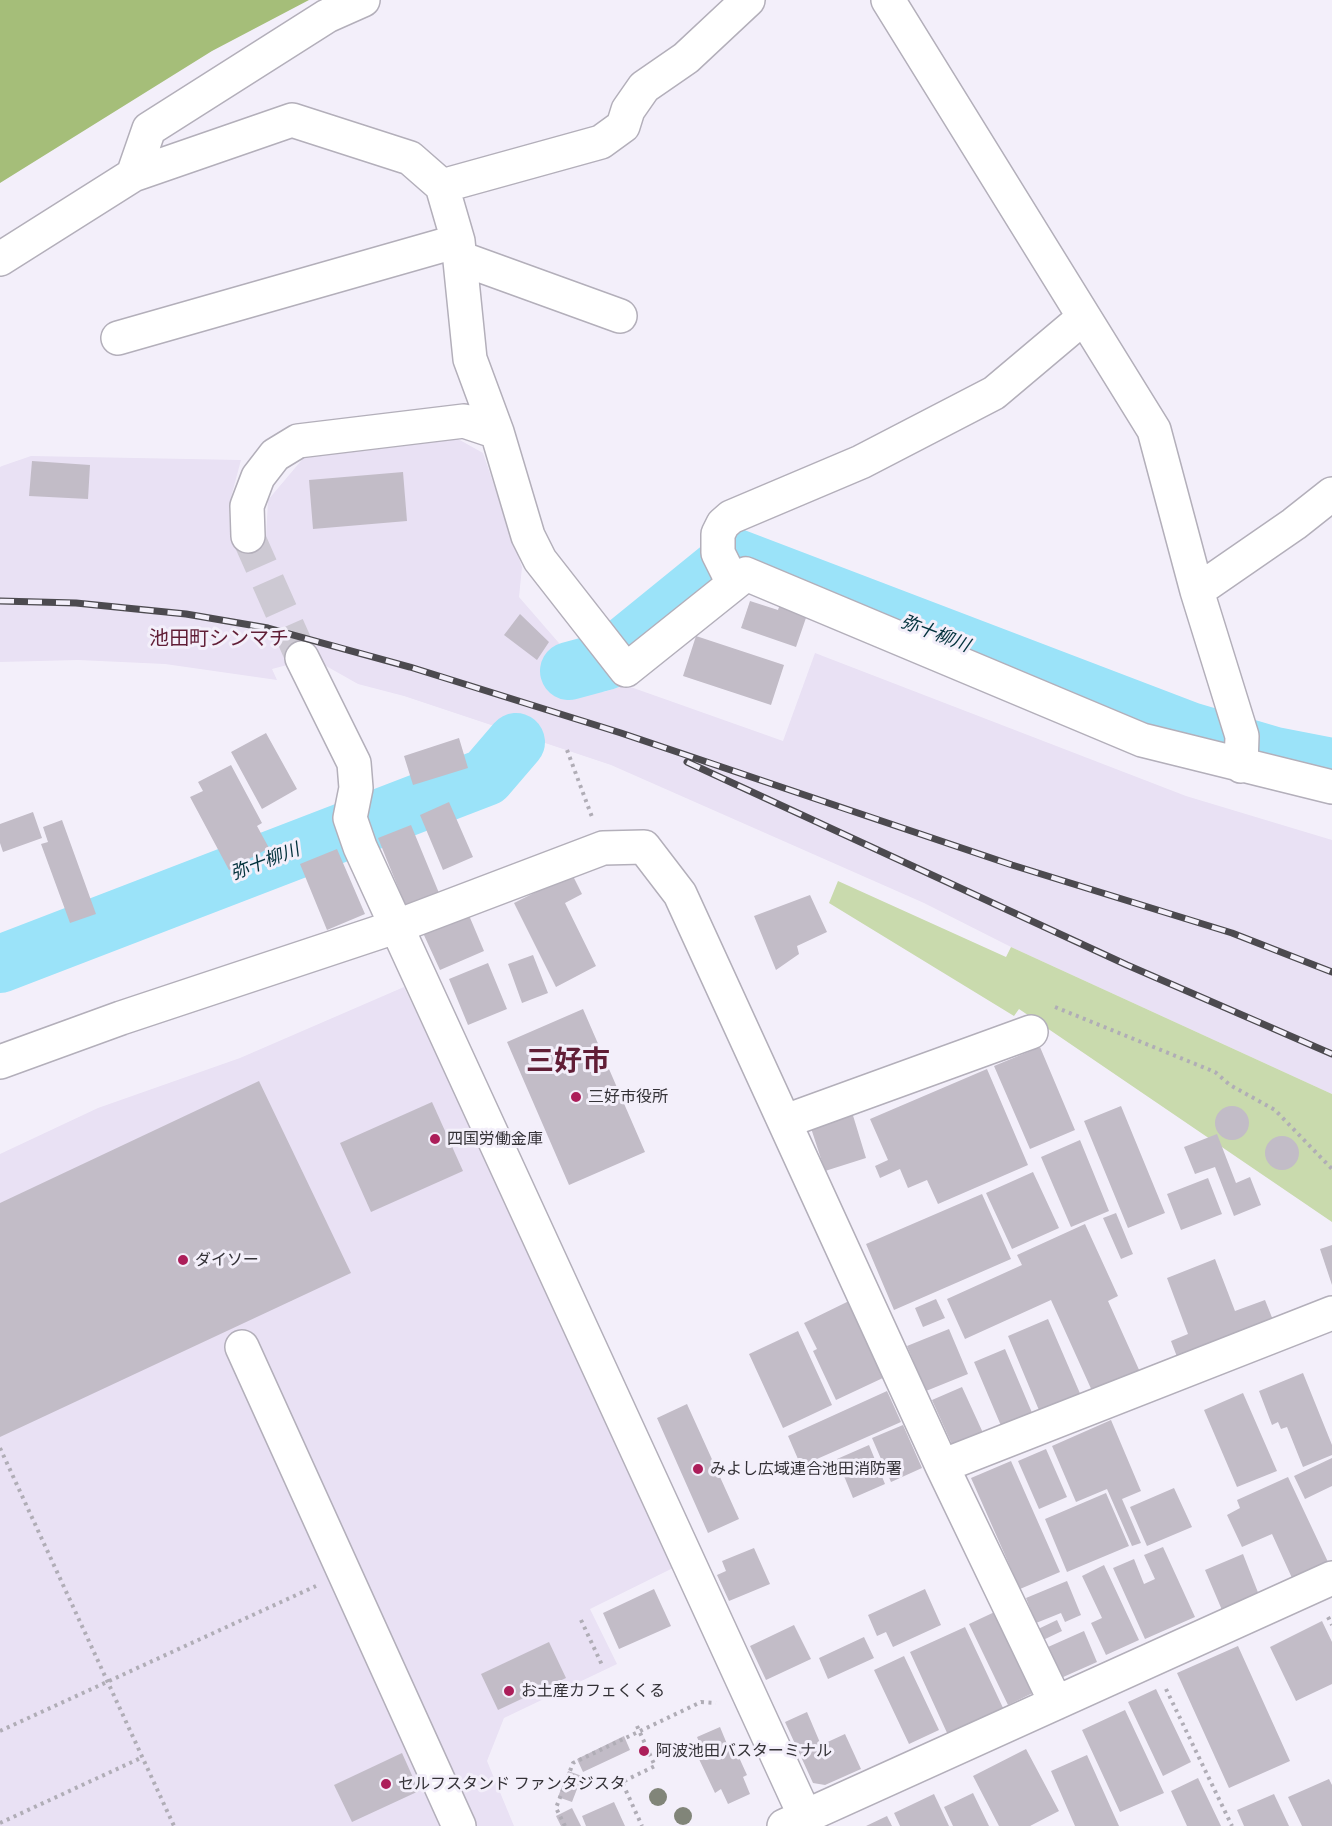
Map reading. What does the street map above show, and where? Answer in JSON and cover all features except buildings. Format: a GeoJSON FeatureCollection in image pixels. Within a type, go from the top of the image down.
{"type":"FeatureCollection","features":[{"type":"Feature","properties":{"kind":"street"},"geometry":{"type":"LineString","coordinates":[[134,176],[149,129],[327,16],[363,0]]}},
{"type":"Feature","properties":{"kind":"street"},"geometry":{"type":"LineString","coordinates":[[442,186],[602,142],[623,126],[628,110],[644,87],[686,58],[748,0]]}},
{"type":"Feature","properties":{"kind":"street"},"geometry":{"type":"LineString","coordinates":[[888,0],[1083,318],[1154,429],[1242,753]]}},
{"type":"Feature","properties":{"kind":"street"},"geometry":{"type":"LineString","coordinates":[[0,259],[134,176],[292,120],[410,158],[442,186],[459,249],[470,359],[497,432],[528,536],[540,560],[626,670],[726,570]]}},
{"type":"Feature","properties":{"kind":"street"},"geometry":{"type":"LineString","coordinates":[[118,338],[459,249],[620,316]]}},
{"type":"Feature","properties":{"kind":"street"},"geometry":{"type":"LineString","coordinates":[[726,570],[718,534],[723,524],[731,517],[861,462],[994,393],[1083,318]]}},
{"type":"Feature","properties":{"kind":"street"},"geometry":{"type":"LineString","coordinates":[[248,536],[247,506],[258,477],[275,454],[298,441],[464,421],[497,432]]}},
{"type":"Feature","properties":{"kind":"street"},"geometry":{"type":"LineString","coordinates":[[1197,591],[1294,524],[1332,494]]}},
{"type":"Feature","properties":{"kind":"street"},"geometry":{"type":"LineString","coordinates":[[726,570],[746,574],[1142,740],[1242,753],[1332,787]]}},
{"type":"Feature","properties":{"kind":"street"},"geometry":{"type":"LineString","coordinates":[[302,658],[354,763],[355,833],[395,927],[475,1096],[794,1821],[1332,1578]]}},
{"type":"Feature","properties":{"kind":"street"},"geometry":{"type":"LineString","coordinates":[[0,1062],[121,1018],[395,927],[603,848],[644,847],[680,894],[942,1466],[1056,1703]]}},
{"type":"Feature","properties":{"kind":"street"},"geometry":{"type":"LineString","coordinates":[[786,1122],[1031,1032]]}},
{"type":"Feature","properties":{"kind":"street"},"geometry":{"type":"LineString","coordinates":[[942,1466],[1332,1312]]}},
{"type":"Feature","properties":{"kind":"street"},"geometry":{"type":"LineString","coordinates":[[242,1347],[459,1826]]}},
{"type":"Feature","properties":{"kind":"path"},"geometry":{"type":"LineString","coordinates":[[567,750],[603,848]]}},
{"type":"Feature","properties":{"kind":"path"},"geometry":{"type":"LineString","coordinates":[[1031,1032],[1051,1005],[1215,1072],[1230,1085],[1275,1110],[1332,1169]]}},
{"type":"Feature","properties":{"kind":"path"},"geometry":{"type":"LineString","coordinates":[[0,1448],[174,1826]]}},
{"type":"Feature","properties":{"kind":"path"},"geometry":{"type":"LineString","coordinates":[[0,1731],[344,1573]]}},
{"type":"Feature","properties":{"kind":"path"},"geometry":{"type":"LineString","coordinates":[[581,1620],[602,1665]]}},
{"type":"Feature","properties":{"kind":"path"},"geometry":{"type":"LineString","coordinates":[[1152,1659],[1232,1826]]}},
{"type":"Feature","properties":{"kind":"path"},"geometry":{"type":"LineString","coordinates":[[565,1826],[556,1808],[573,1763],[701,1701],[711,1701],[721,1706]]}},
{"type":"Feature","properties":{"kind":"path"},"geometry":{"type":"LineString","coordinates":[[637,1726],[655,1767],[622,1782],[642,1826]]}},
{"type":"Feature","properties":{"kind":"path"},"geometry":{"type":"LineString","coordinates":[[0,1823],[142,1757]]}},
{"type":"Feature","properties":{"kind":"shaded area"},"geometry":{"type":"Polygon","coordinates":[[[458,439],[483,453],[522,567],[519,597],[565,650],[557,665],[582,685],[604,692],[625,685],[783,741],[815,653],[1186,796],[1332,840],[1332,1094],[1011,947],[924,903],[611,765],[404,696],[358,684],[319,662],[291,664],[272,669],[277,680],[165,664],[78,660],[0,662],[0,467],[2,466],[31,456],[241,460],[229,505],[230,533],[266,538],[268,500],[311,449],[458,439]]]}},
{"type":"Feature","properties":{"kind":"shaded area"},"geometry":{"type":"Polygon","coordinates":[[[404,987],[499,1184],[673,1568],[590,1609],[617,1664],[504,1718],[487,1761],[514,1826],[0,1826],[0,1154],[98,1108],[240,1058],[404,987]]]}},
{"type":"Feature","properties":{"kind":"green space"},"geometry":{"type":"Polygon","coordinates":[[[0,0],[309,0],[212,51],[0,183],[0,0]]]}},
{"type":"Feature","properties":{"kind":"green space"},"geometry":{"type":"Polygon","coordinates":[[[838,881],[1006,957],[1011,947],[1332,1094],[1332,1222],[1019,1009],[1014,1016],[829,903],[838,881]]]}},
{"type":"Feature","properties":{"kind":"waterway","name":"弥十柳川"},"geometry":{"type":"LineString","coordinates":[[569,671],[606,661],[734,557],[1190,731],[1275,756],[1332,767]]}},
{"type":"Feature","properties":{"kind":"waterway","name":"弥十柳川"},"geometry":{"type":"LineString","coordinates":[[0,964],[486,777],[516,742]]}},
{"type":"Feature","properties":{"kind":"tunnel"},"geometry":{"type":"LineString","coordinates":[[248,536],[302,658]]}},
{"type":"Feature","properties":{"kind":"railway"},"geometry":{"type":"LineString","coordinates":[[0,601],[76,603],[186,614],[268,628],[410,667],[621,733],[1012,865],[1232,933],[1332,972]]}},
{"type":"Feature","properties":{"kind":"railway"},"geometry":{"type":"LineString","coordinates":[[687,762],[1127,965],[1332,1054]]}},
{"type":"Feature","properties":{"kind":"place","name":"三好市役所"},"geometry":{"type":"Point","coordinates":[576,1097]}},
{"type":"Feature","properties":{"kind":"place","name":"四国労働金庫"},"geometry":{"type":"Point","coordinates":[435,1139]}},
{"type":"Feature","properties":{"kind":"place","name":"ダイソー"},"geometry":{"type":"Point","coordinates":[183,1260]}},
{"type":"Feature","properties":{"kind":"place","name":"みよし広域連合池田消防署"},"geometry":{"type":"Point","coordinates":[698,1469]}},
{"type":"Feature","properties":{"kind":"place","name":"お土産カフェくくる"},"geometry":{"type":"Point","coordinates":[509,1691]}},
{"type":"Feature","properties":{"kind":"place","name":"阿波池田バスターミナル"},"geometry":{"type":"Point","coordinates":[644,1751]}},
{"type":"Feature","properties":{"kind":"place","name":"セルフスタンド ファンタジスタ"},"geometry":{"type":"Point","coordinates":[386,1784]}},
{"type":"Feature","properties":{"kind":"district","name":"池田町シンマチ"},"geometry":{"type":"Point","coordinates":[219,639]}},
{"type":"Feature","properties":{"kind":"district","name":"三好市"},"geometry":{"type":"Point","coordinates":[568,1062]}}]}
